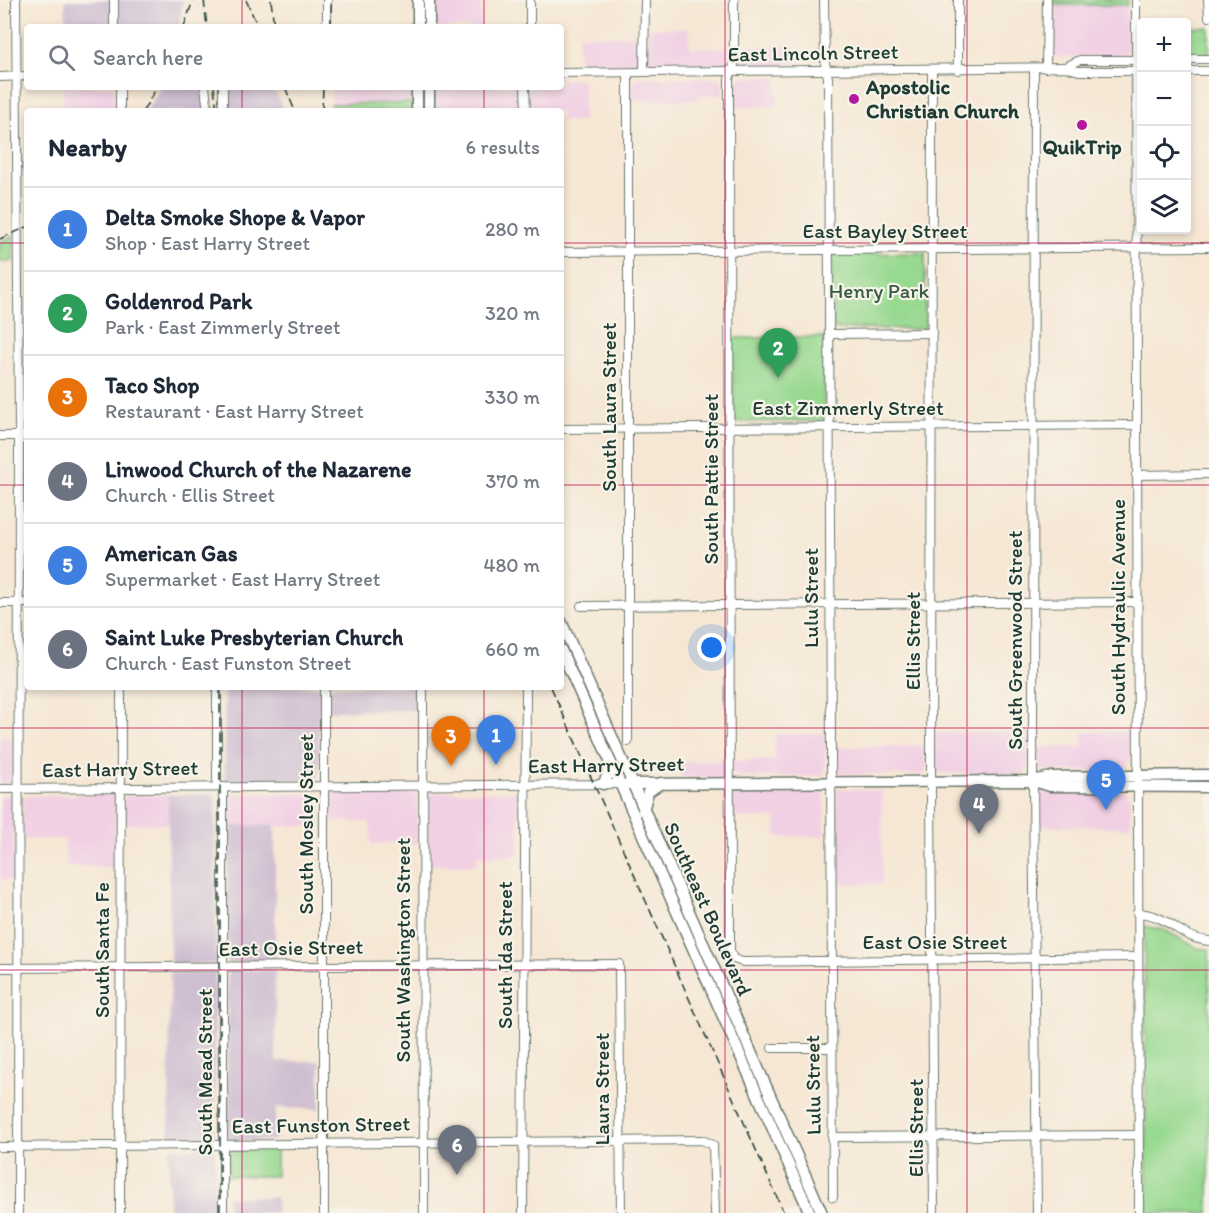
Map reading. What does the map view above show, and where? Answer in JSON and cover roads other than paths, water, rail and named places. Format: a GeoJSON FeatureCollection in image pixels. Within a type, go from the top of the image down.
{"type":"FeatureCollection","features":[{"type":"Feature","properties":{"kind":"main road"},"geometry":{"type":"LineString","coordinates":[[418,0],[418,24]]}},
{"type":"Feature","properties":{"kind":"main road"},"geometry":{"type":"LineString","coordinates":[[429,0],[429,24]]}},
{"type":"Feature","properties":{"kind":"main road"},"geometry":{"type":"LineString","coordinates":[[417,90],[417,108]]}},
{"type":"Feature","properties":{"kind":"main road"},"geometry":{"type":"LineString","coordinates":[[429,90],[429,108]]}},
{"type":"Feature","properties":{"kind":"main road","name":"Southeast Boulevard"},"geometry":{"type":"LineString","coordinates":[[564,629],[626,784],[810,1213]]}},
{"type":"Feature","properties":{"kind":"main road","name":"Southeast Boulevard"},"geometry":{"type":"LineString","coordinates":[[564,657],[608,756],[643,812],[822,1213]]}},
{"type":"Feature","properties":{"kind":"main road"},"geometry":{"type":"LineString","coordinates":[[603,784],[610,770],[608,756]]}},
{"type":"Feature","properties":{"kind":"main road","name":"East Harry Street"},"geometry":{"type":"LineString","coordinates":[[626,784],[1033,781],[1051,777],[1209,775]]}},
{"type":"Feature","properties":{"kind":"main road","name":"East Harry Street"},"geometry":{"type":"LineString","coordinates":[[1033,781],[1050,786],[1209,787]]}},
{"type":"Feature","properties":{"kind":"main road"},"geometry":{"type":"LineString","coordinates":[[643,812],[648,792],[661,783]]}},
{"type":"Feature","properties":{"kind":"street"},"geometry":{"type":"LineString","coordinates":[[16,0],[16,76],[23,254],[23,603],[19,789],[18,1213]]}},
{"type":"Feature","properties":{"kind":"street"},"geometry":{"type":"LineString","coordinates":[[114,0],[114,24]]}},
{"type":"Feature","properties":{"kind":"street"},"geometry":{"type":"LineString","coordinates":[[327,0],[327,24]]}},
{"type":"Feature","properties":{"kind":"street"},"geometry":{"type":"LineString","coordinates":[[530,0],[530,24]]}},
{"type":"Feature","properties":{"kind":"street"},"geometry":{"type":"LineString","coordinates":[[644,72],[645,0]]}},
{"type":"Feature","properties":{"kind":"street","name":"South Pattie Street"},"geometry":{"type":"LineString","coordinates":[[733,959],[730,950],[728,250],[729,79],[734,65],[734,0]]}},
{"type":"Feature","properties":{"kind":"street","name":"Lulu Street"},"geometry":{"type":"LineString","coordinates":[[825,0],[829,249],[830,1048],[833,1197]]}},
{"type":"Feature","properties":{"kind":"street"},"geometry":{"type":"LineString","coordinates":[[958,0],[958,70]]}},
{"type":"Feature","properties":{"kind":"street"},"geometry":{"type":"LineString","coordinates":[[1046,68],[1047,0]]}},
{"type":"Feature","properties":{"kind":"street","name":"South Hydraulic Avenue"},"geometry":{"type":"LineString","coordinates":[[1136,0],[1137,30]]}},
{"type":"Feature","properties":{"kind":"street"},"geometry":{"type":"LineString","coordinates":[[1208,0],[1209,17]]}},
{"type":"Feature","properties":{"kind":"street"},"geometry":{"type":"LineString","coordinates":[[1191,59],[1209,59]]}},
{"type":"Feature","properties":{"kind":"street","name":"East Lincoln Street"},"geometry":{"type":"LineString","coordinates":[[1065,67],[1080,60],[1137,60]]}},
{"type":"Feature","properties":{"kind":"street","name":"East Lincoln Street"},"geometry":{"type":"LineString","coordinates":[[564,73],[1065,67],[1079,71],[1137,71]]}},
{"type":"Feature","properties":{"kind":"street","name":"South Greenwood Street"},"geometry":{"type":"LineString","coordinates":[[1034,68],[1033,781],[1037,1213]]}},
{"type":"Feature","properties":{"kind":"street","name":"Ellis Street"},"geometry":{"type":"LineString","coordinates":[[932,70],[931,782],[934,1213]]}},
{"type":"Feature","properties":{"kind":"street"},"geometry":{"type":"LineString","coordinates":[[1191,71],[1209,71]]}},
{"type":"Feature","properties":{"kind":"street","name":"South Laura Street"},"geometry":{"type":"LineString","coordinates":[[628,72],[628,742]]}},
{"type":"Feature","properties":{"kind":"street","name":"South Hydraulic Avenue"},"geometry":{"type":"LineString","coordinates":[[1139,72],[1135,248],[1139,1213]]}},
{"type":"Feature","properties":{"kind":"street"},"geometry":{"type":"LineString","coordinates":[[0,76],[24,76]]}},
{"type":"Feature","properties":{"kind":"street"},"geometry":{"type":"LineString","coordinates":[[120,90],[120,108]]}},
{"type":"Feature","properties":{"kind":"street"},"geometry":{"type":"LineString","coordinates":[[205,90],[208,108]]}},
{"type":"Feature","properties":{"kind":"street"},"geometry":{"type":"LineString","coordinates":[[223,90],[223,108]]}},
{"type":"Feature","properties":{"kind":"street"},"geometry":{"type":"LineString","coordinates":[[525,90],[526,108]]}},
{"type":"Feature","properties":{"kind":"street","name":"East Bayley Street"},"geometry":{"type":"LineString","coordinates":[[564,252],[1209,247]]}},
{"type":"Feature","properties":{"kind":"street"},"geometry":{"type":"LineString","coordinates":[[829,334],[932,333]]}},
{"type":"Feature","properties":{"kind":"street","name":"East Zimmerly Street"},"geometry":{"type":"LineString","coordinates":[[564,429],[1136,425]]}},
{"type":"Feature","properties":{"kind":"street"},"geometry":{"type":"LineString","coordinates":[[0,436],[23,436]]}},
{"type":"Feature","properties":{"kind":"street"},"geometry":{"type":"LineString","coordinates":[[1136,475],[1209,474]]}},
{"type":"Feature","properties":{"kind":"street"},"geometry":{"type":"LineString","coordinates":[[581,606],[1136,602]]}},
{"type":"Feature","properties":{"kind":"street"},"geometry":{"type":"LineString","coordinates":[[0,603],[23,603]]}},
{"type":"Feature","properties":{"kind":"street","name":"South Santa Fe"},"geometry":{"type":"LineString","coordinates":[[120,1213],[121,690]]}},
{"type":"Feature","properties":{"kind":"street","name":"South Mead Street"},"geometry":{"type":"LineString","coordinates":[[217,690],[223,968],[223,1213]]}},
{"type":"Feature","properties":{"kind":"street","name":"South Mosley Street"},"geometry":{"type":"LineString","coordinates":[[324,690],[324,1213]]}},
{"type":"Feature","properties":{"kind":"street","name":"South Washington Street"},"geometry":{"type":"LineString","coordinates":[[423,690],[424,1213]]}},
{"type":"Feature","properties":{"kind":"street","name":"South Ida Street"},"geometry":{"type":"LineString","coordinates":[[523,1213],[526,692]]}},
{"type":"Feature","properties":{"kind":"street","name":"East Harry Street"},"geometry":{"type":"LineString","coordinates":[[0,789],[626,784]]}},
{"type":"Feature","properties":{"kind":"street"},"geometry":{"type":"LineString","coordinates":[[1137,914],[1163,918],[1185,934],[1209,941]]}},
{"type":"Feature","properties":{"kind":"street","name":"East Osie Street"},"geometry":{"type":"LineString","coordinates":[[733,959],[743,962],[1137,957]]}},
{"type":"Feature","properties":{"kind":"street","name":"East Osie Street"},"geometry":{"type":"LineString","coordinates":[[0,968],[619,964]]}},
{"type":"Feature","properties":{"kind":"street","name":"Laura Street"},"geometry":{"type":"LineString","coordinates":[[619,964],[621,1213]]}},
{"type":"Feature","properties":{"kind":"street"},"geometry":{"type":"LineString","coordinates":[[772,1048],[830,1048]]}},
{"type":"Feature","properties":{"kind":"street"},"geometry":{"type":"LineString","coordinates":[[832,1137],[1138,1135]]}},
{"type":"Feature","properties":{"kind":"street","name":"East Funston Street"},"geometry":{"type":"LineString","coordinates":[[0,1147],[702,1140],[713,1144],[715,1213]]}},
{"type":"Feature","properties":{"kind":"railway"},"geometry":{"type":"LineString","coordinates":[[185,24],[193,0]]}},
{"type":"Feature","properties":{"kind":"railway"},"geometry":{"type":"LineString","coordinates":[[204,0],[207,24]]}},
{"type":"Feature","properties":{"kind":"railway"},"geometry":{"type":"LineString","coordinates":[[246,0],[257,24]]}},
{"type":"Feature","properties":{"kind":"railway"},"geometry":{"type":"LineString","coordinates":[[271,0],[274,24]]}},
{"type":"Feature","properties":{"kind":"railway"},"geometry":{"type":"LineString","coordinates":[[331,0],[331,24]]}},
{"type":"Feature","properties":{"kind":"railway"},"geometry":{"type":"LineString","coordinates":[[145,108],[155,90]]}},
{"type":"Feature","properties":{"kind":"railway"},"geometry":{"type":"LineString","coordinates":[[214,90],[217,108]]}},
{"type":"Feature","properties":{"kind":"railway"},"geometry":{"type":"LineString","coordinates":[[286,90],[294,108]]}},
{"type":"Feature","properties":{"kind":"railway"},"geometry":{"type":"LineString","coordinates":[[322,108],[323,90]]}},
{"type":"Feature","properties":{"kind":"railway"},"geometry":{"type":"LineString","coordinates":[[0,239],[24,228]]}},
{"type":"Feature","properties":{"kind":"railway"},"geometry":{"type":"LineString","coordinates":[[220,690],[220,1213]]}},
{"type":"Feature","properties":{"kind":"railway"},"geometry":{"type":"LineString","coordinates":[[552,690],[784,1213]]}},
{"type":"Feature","properties":{"kind":"place","name":"Apostolic Christian Church"},"geometry":{"type":"Point","coordinates":[854,99]}},
{"type":"Feature","properties":{"kind":"place","name":"QuikTrip"},"geometry":{"type":"Point","coordinates":[1082,125]}},
{"type":"Feature","properties":{"kind":"place","name":"Goldenrod Park"},"geometry":{"type":"Point","coordinates":[778,378]}},
{"type":"Feature","properties":{"kind":"place","name":"Delta Smoke Shope & Vapor"},"geometry":{"type":"Point","coordinates":[496,765]}},
{"type":"Feature","properties":{"kind":"place","name":"Taco Shop"},"geometry":{"type":"Point","coordinates":[451,766]}},
{"type":"Feature","properties":{"kind":"place","name":"American Gas"},"geometry":{"type":"Point","coordinates":[1106,810]}},
{"type":"Feature","properties":{"kind":"place","name":"Linwood Church of the Nazarene"},"geometry":{"type":"Point","coordinates":[979,834]}},
{"type":"Feature","properties":{"kind":"place","name":"Saint Luke Presbyterian Church"},"geometry":{"type":"Point","coordinates":[457,1175]}},
{"type":"Feature","properties":{"kind":"park label","name":"Henry Park"},"geometry":{"type":"Point","coordinates":[879,291]}}]}
